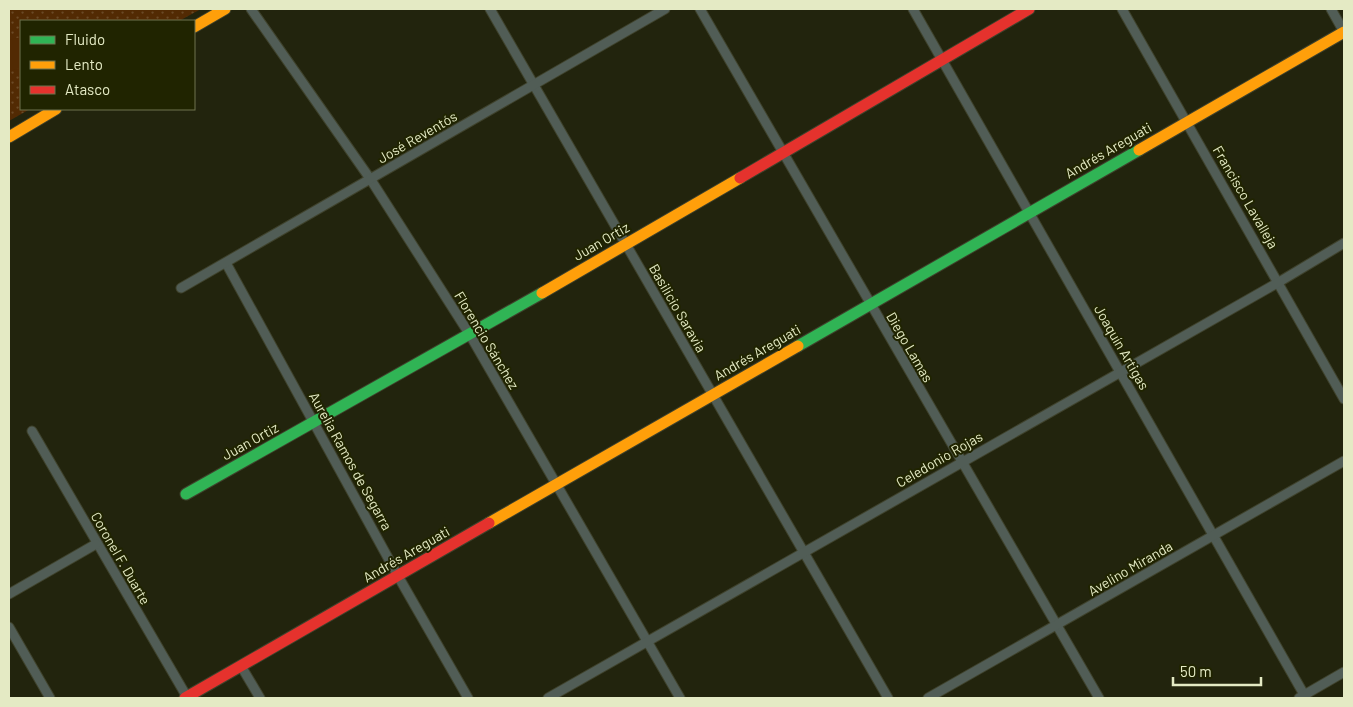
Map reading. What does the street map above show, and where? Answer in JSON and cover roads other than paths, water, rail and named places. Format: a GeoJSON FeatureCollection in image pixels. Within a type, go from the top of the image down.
{"type":"FeatureCollection","features":[{"type":"Feature","properties":{"kind":"street"},"geometry":{"type":"LineString","coordinates":[[195,26],[225,9]]}},
{"type":"Feature","properties":{"kind":"street","name":"Florencio Sánchez"},"geometry":{"type":"LineString","coordinates":[[251,9],[371,180],[470,335],[680,698]]}},
{"type":"Feature","properties":{"kind":"street","name":"Basilicio Saravia"},"geometry":{"type":"LineString","coordinates":[[490,9],[888,698]]}},
{"type":"Feature","properties":{"kind":"street","name":"José Reventós"},"geometry":{"type":"LineString","coordinates":[[181,288],[665,9]]}},
{"type":"Feature","properties":{"kind":"street","name":"Diego Lamas"},"geometry":{"type":"LineString","coordinates":[[700,9],[869,304],[1099,698]]}},
{"type":"Feature","properties":{"kind":"street","name":"Joaquín Artigas"},"geometry":{"type":"LineString","coordinates":[[913,9],[1215,535],[1303,697]]}},
{"type":"Feature","properties":{"kind":"street","name":"Juan Ortiz"},"geometry":{"type":"LineString","coordinates":[[186,494],[470,335],[1030,9]]}},
{"type":"Feature","properties":{"kind":"street","name":"Francisco Lavalleja"},"geometry":{"type":"LineString","coordinates":[[1122,9],[1344,399]]}},
{"type":"Feature","properties":{"kind":"street"},"geometry":{"type":"LineString","coordinates":[[1331,9],[1344,32]]}},
{"type":"Feature","properties":{"kind":"street","name":"Andrés Areguati"},"geometry":{"type":"LineString","coordinates":[[186,698],[1344,32]]}},
{"type":"Feature","properties":{"kind":"street"},"geometry":{"type":"LineString","coordinates":[[9,137],[54,110]]}},
{"type":"Feature","properties":{"kind":"street","name":"Celedonio Rojas"},"geometry":{"type":"LineString","coordinates":[[548,698],[1279,282],[1344,243]]}},
{"type":"Feature","properties":{"kind":"street","name":"Aurelia Ramos de Segarra"},"geometry":{"type":"LineString","coordinates":[[226,263],[398,576],[468,698]]}},
{"type":"Feature","properties":{"kind":"street","name":"Coronel F. Duarte"},"geometry":{"type":"LineString","coordinates":[[32,431],[186,698]]}},
{"type":"Feature","properties":{"kind":"street","name":"Avelino Miranda"},"geometry":{"type":"LineString","coordinates":[[928,698],[1344,461]]}},
{"type":"Feature","properties":{"kind":"street"},"geometry":{"type":"LineString","coordinates":[[9,594],[96,544]]}},
{"type":"Feature","properties":{"kind":"street"},"geometry":{"type":"LineString","coordinates":[[9,627],[50,698]]}},
{"type":"Feature","properties":{"kind":"street"},"geometry":{"type":"LineString","coordinates":[[241,666],[260,698]]}},
{"type":"Feature","properties":{"kind":"street"},"geometry":{"type":"LineString","coordinates":[[1303,697],[1344,672]]}}]}
